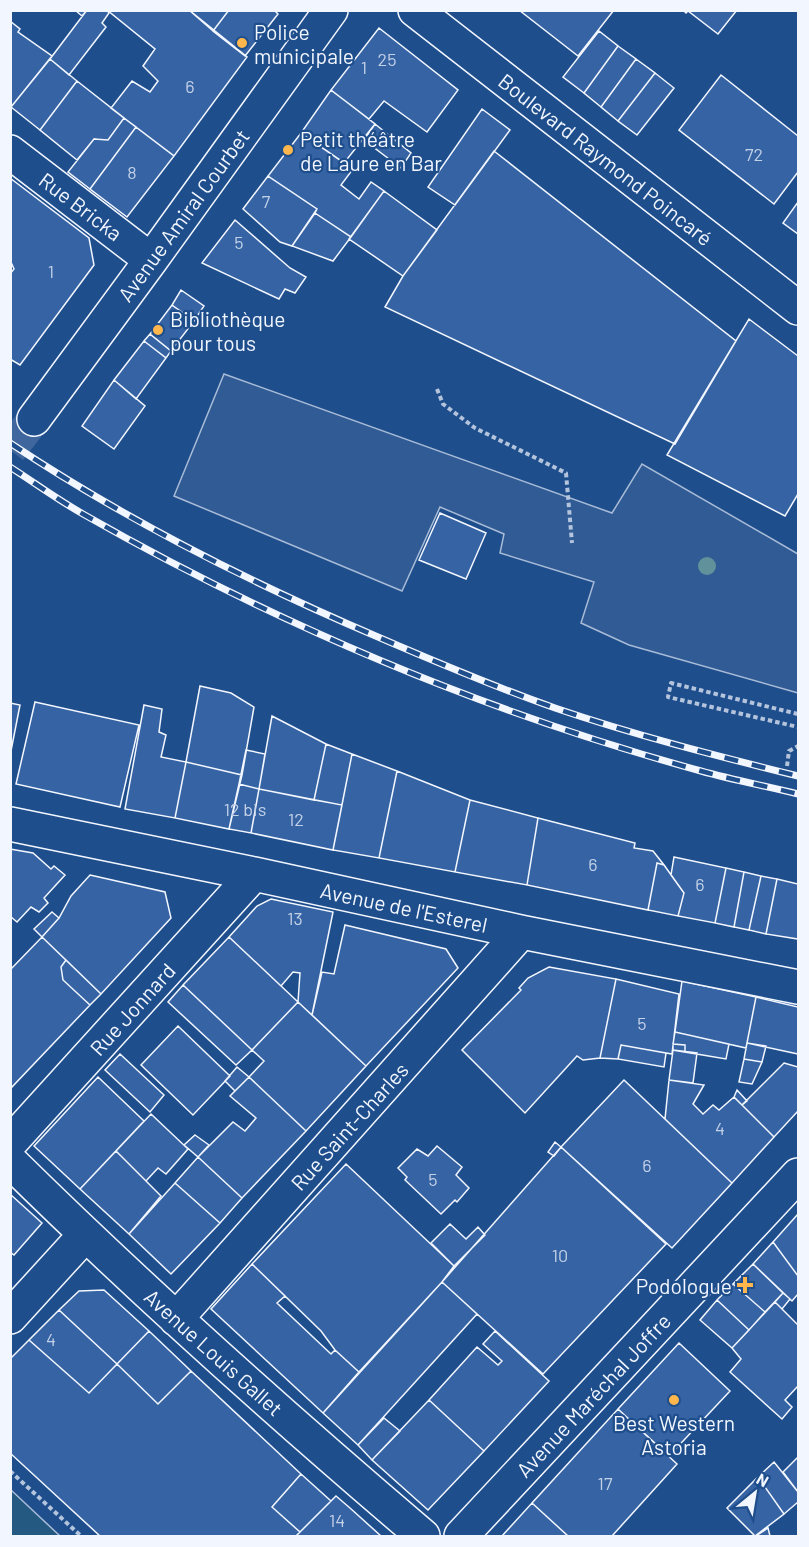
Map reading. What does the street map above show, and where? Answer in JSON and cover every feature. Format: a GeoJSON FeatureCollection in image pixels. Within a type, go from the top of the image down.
{"type":"FeatureCollection","features":[{"type":"Feature","properties":{"kind":"street","name":"Avenue Amiral Courbet"},"geometry":{"type":"LineString","coordinates":[[34,419],[152,260],[331,10]]}},
{"type":"Feature","properties":{"kind":"street","name":"Boulevard Raymond Poincaré"},"geometry":{"type":"LineString","coordinates":[[415,10],[798,308]]}},
{"type":"Feature","properties":{"kind":"street","name":"Rue Bricka"},"geometry":{"type":"LineString","coordinates":[[10,152],[152,260]]}},
{"type":"Feature","properties":{"kind":"street","name":"Avenue de l'Esterel"},"geometry":{"type":"LineString","coordinates":[[10,824],[521,932],[798,987]]}},
{"type":"Feature","properties":{"kind":"street","name":"Rue Jonnard"},"geometry":{"type":"LineString","coordinates":[[10,1143],[254,874]]}},
{"type":"Feature","properties":{"kind":"street","name":"Rue Saint-Charles"},"geometry":{"type":"LineString","coordinates":[[176,1319],[521,932]]}},
{"type":"Feature","properties":{"kind":"street","name":"Avenue Louis Gallet"},"geometry":{"type":"LineString","coordinates":[[10,1161],[85,1235],[176,1319],[423,1536]]}},
{"type":"Feature","properties":{"kind":"street","name":"Avenue Maréchal Joffre"},"geometry":{"type":"LineString","coordinates":[[461,1536],[798,1174]]}},
{"type":"Feature","properties":{"kind":"street"},"geometry":{"type":"LineString","coordinates":[[10,1317],[85,1235]]}},
{"type":"Feature","properties":{"kind":"path"},"geometry":{"type":"LineString","coordinates":[[437,389],[443,404],[475,428],[566,473],[572,543]]}},
{"type":"Feature","properties":{"kind":"path"},"geometry":{"type":"LineString","coordinates":[[798,714],[671,683],[668,697],[798,727]]}},
{"type":"Feature","properties":{"kind":"path"},"geometry":{"type":"LineString","coordinates":[[787,766],[789,751],[798,746]]}},
{"type":"Feature","properties":{"kind":"path"},"geometry":{"type":"LineString","coordinates":[[10,1471],[81,1536]]}},
{"type":"Feature","properties":{"kind":"shaded area"},"geometry":{"type":"Polygon","coordinates":[[[224,374],[612,513],[642,464],[798,554],[798,693],[629,645],[581,623],[594,582],[500,553],[504,534],[440,507],[402,591],[174,496],[224,374]]]}},
{"type":"Feature","properties":{"kind":"shaded area"},"geometry":{"type":"Polygon","coordinates":[[[11,1490],[60,1536],[11,1536],[11,1490]]]}},
{"type":"Feature","properties":{"kind":"building"},"geometry":{"type":"Polygon","coordinates":[[[75,10],[87,10],[82,16],[75,10]]]}},
{"type":"Feature","properties":{"kind":"building"},"geometry":{"type":"Polygon","coordinates":[[[87,10],[107,10],[109,13],[102,23],[106,27],[69,75],[50,59],[87,10]]]}},
{"type":"Feature","properties":{"kind":"building"},"geometry":{"type":"Polygon","coordinates":[[[107,10],[189,10],[247,57],[174,156],[111,108],[132,81],[150,92],[158,81],[143,66],[155,49],[107,10]]]}},
{"type":"Feature","properties":{"kind":"building"},"geometry":{"type":"Polygon","coordinates":[[[189,10],[229,10],[213,31],[189,10]]]}},
{"type":"Feature","properties":{"kind":"building","name":"Police municipale"},"geometry":{"type":"Polygon","coordinates":[[[229,10],[274,10],[278,14],[245,56],[213,31],[229,10]]]}},
{"type":"Feature","properties":{"kind":"building"},"geometry":{"type":"Polygon","coordinates":[[[519,10],[614,10],[578,56],[519,10]]]}},
{"type":"Feature","properties":{"kind":"building"},"geometry":{"type":"Polygon","coordinates":[[[683,10],[737,10],[718,34],[688,11],[686,13],[683,10]]]}},
{"type":"Feature","properties":{"kind":"building"},"geometry":{"type":"Polygon","coordinates":[[[10,21],[20,29],[18,32],[52,56],[11,107],[10,21]]]}},
{"type":"Feature","properties":{"kind":"building"},"geometry":{"type":"Polygon","coordinates":[[[379,28],[458,90],[427,132],[384,101],[369,119],[331,90],[379,28]]]}},
{"type":"Feature","properties":{"kind":"building"},"geometry":{"type":"Polygon","coordinates":[[[599,31],[618,46],[584,93],[563,77],[599,31]]]}},
{"type":"Feature","properties":{"kind":"building"},"geometry":{"type":"Polygon","coordinates":[[[618,46],[636,59],[601,107],[584,93],[618,46]]]}},
{"type":"Feature","properties":{"kind":"building"},"geometry":{"type":"Polygon","coordinates":[[[50,59],[77,81],[40,130],[11,107],[50,59]]]}},
{"type":"Feature","properties":{"kind":"building"},"geometry":{"type":"Polygon","coordinates":[[[636,59],[655,73],[618,121],[601,107],[636,59]]]}},
{"type":"Feature","properties":{"kind":"building"},"geometry":{"type":"Polygon","coordinates":[[[655,73],[674,88],[637,135],[618,121],[655,73]]]}},
{"type":"Feature","properties":{"kind":"building"},"geometry":{"type":"Polygon","coordinates":[[[721,75],[798,136],[798,172],[774,204],[679,130],[721,75]]]}},
{"type":"Feature","properties":{"kind":"building"},"geometry":{"type":"Polygon","coordinates":[[[77,81],[124,118],[108,140],[94,139],[77,160],[40,130],[77,81]]]}},
{"type":"Feature","properties":{"kind":"building"},"geometry":{"type":"Polygon","coordinates":[[[331,90],[375,124],[344,163],[301,133],[331,90]]]}},
{"type":"Feature","properties":{"kind":"building"},"geometry":{"type":"Polygon","coordinates":[[[482,109],[510,130],[455,205],[428,187],[482,109]]]}},
{"type":"Feature","properties":{"kind":"building"},"geometry":{"type":"Polygon","coordinates":[[[124,118],[136,127],[90,189],[68,172],[94,139],[108,140],[124,118]]]}},
{"type":"Feature","properties":{"kind":"building"},"geometry":{"type":"Polygon","coordinates":[[[375,124],[411,153],[401,168],[364,140],[375,124]]]}},
{"type":"Feature","properties":{"kind":"building"},"geometry":{"type":"Polygon","coordinates":[[[136,127],[174,156],[127,217],[90,189],[136,127]]]}},
{"type":"Feature","properties":{"kind":"building"},"geometry":{"type":"Polygon","coordinates":[[[301,133],[353,169],[341,185],[359,199],[371,182],[384,191],[351,237],[315,213],[317,209],[268,176],[301,133]]]}},
{"type":"Feature","properties":{"kind":"building"},"geometry":{"type":"Polygon","coordinates":[[[494,151],[736,341],[675,444],[385,307],[403,276],[494,151]]]}},
{"type":"Feature","properties":{"kind":"building"},"geometry":{"type":"Polygon","coordinates":[[[268,176],[317,209],[292,246],[280,242],[243,209],[268,176]]]}},
{"type":"Feature","properties":{"kind":"building"},"geometry":{"type":"Polygon","coordinates":[[[10,178],[89,238],[94,265],[20,365],[10,359],[10,274],[14,269],[10,260],[10,178]]]}},
{"type":"Feature","properties":{"kind":"building"},"geometry":{"type":"Polygon","coordinates":[[[384,191],[437,230],[403,276],[349,239],[384,191]]]}},
{"type":"Feature","properties":{"kind":"building"},"geometry":{"type":"Polygon","coordinates":[[[798,202],[798,234],[783,223],[798,202]]]}},
{"type":"Feature","properties":{"kind":"building"},"geometry":{"type":"Polygon","coordinates":[[[315,213],[351,237],[333,261],[292,246],[315,213]]]}},
{"type":"Feature","properties":{"kind":"building"},"geometry":{"type":"Polygon","coordinates":[[[235,220],[290,268],[306,277],[295,293],[285,289],[279,299],[202,263],[235,220]]]}},
{"type":"Feature","properties":{"kind":"building"},"geometry":{"type":"Polygon","coordinates":[[[181,290],[204,306],[194,321],[172,305],[181,290]]]}},
{"type":"Feature","properties":{"kind":"building"},"geometry":{"type":"Polygon","coordinates":[[[172,305],[194,321],[171,351],[150,334],[172,305]]]}},
{"type":"Feature","properties":{"kind":"building"},"geometry":{"type":"Polygon","coordinates":[[[749,319],[798,356],[798,494],[785,516],[667,455],[749,319]]]}},
{"type":"Feature","properties":{"kind":"building"},"geometry":{"type":"Polygon","coordinates":[[[150,334],[171,351],[166,358],[144,341],[150,334]]]}},
{"type":"Feature","properties":{"kind":"building"},"geometry":{"type":"Polygon","coordinates":[[[144,341],[166,358],[136,399],[114,380],[144,341]]]}},
{"type":"Feature","properties":{"kind":"building"},"geometry":{"type":"Polygon","coordinates":[[[114,380],[145,406],[114,449],[82,426],[114,380]]]}},
{"type":"Feature","properties":{"kind":"building"},"geometry":{"type":"Polygon","coordinates":[[[440,513],[486,533],[466,579],[419,560],[440,513]]]}},
{"type":"Feature","properties":{"kind":"building"},"geometry":{"type":"Polygon","coordinates":[[[200,686],[231,693],[254,707],[242,775],[186,762],[200,686]]]}},
{"type":"Feature","properties":{"kind":"building"},"geometry":{"type":"Polygon","coordinates":[[[35,702],[139,725],[120,807],[16,784],[35,702]]]}},
{"type":"Feature","properties":{"kind":"building"},"geometry":{"type":"Polygon","coordinates":[[[10,703],[20,705],[10,756],[10,703]]]}},
{"type":"Feature","properties":{"kind":"building"},"geometry":{"type":"Polygon","coordinates":[[[144,705],[162,709],[159,732],[166,735],[161,757],[186,762],[175,818],[125,809],[144,705]]]}},
{"type":"Feature","properties":{"kind":"building"},"geometry":{"type":"Polygon","coordinates":[[[272,716],[326,744],[314,800],[259,789],[272,716]]]}},
{"type":"Feature","properties":{"kind":"building"},"geometry":{"type":"Polygon","coordinates":[[[326,744],[352,754],[342,805],[314,800],[326,744]]]}},
{"type":"Feature","properties":{"kind":"building"},"geometry":{"type":"Polygon","coordinates":[[[246,750],[265,754],[259,789],[239,784],[246,750]]]}},
{"type":"Feature","properties":{"kind":"building"},"geometry":{"type":"Polygon","coordinates":[[[352,754],[397,771],[379,858],[333,850],[352,754]]]}},
{"type":"Feature","properties":{"kind":"building"},"geometry":{"type":"Polygon","coordinates":[[[186,762],[242,775],[229,829],[175,818],[186,762]]]}},
{"type":"Feature","properties":{"kind":"building"},"geometry":{"type":"Polygon","coordinates":[[[397,771],[470,800],[455,872],[379,858],[397,771]]]}},
{"type":"Feature","properties":{"kind":"building"},"geometry":{"type":"Polygon","coordinates":[[[239,784],[259,789],[251,833],[229,829],[239,784]]]}},
{"type":"Feature","properties":{"kind":"building"},"geometry":{"type":"Polygon","coordinates":[[[259,789],[342,805],[333,850],[251,833],[259,789]]]}},
{"type":"Feature","properties":{"kind":"building"},"geometry":{"type":"Polygon","coordinates":[[[470,800],[538,818],[527,885],[455,872],[470,800]]]}},
{"type":"Feature","properties":{"kind":"building"},"geometry":{"type":"Polygon","coordinates":[[[538,818],[635,843],[634,848],[653,851],[664,865],[657,863],[648,910],[527,885],[538,818]]]}},
{"type":"Feature","properties":{"kind":"building"},"geometry":{"type":"Polygon","coordinates":[[[10,849],[33,853],[51,869],[54,866],[65,875],[44,898],[48,903],[39,912],[31,907],[17,922],[10,916],[10,849]]]}},
{"type":"Feature","properties":{"kind":"building"},"geometry":{"type":"Polygon","coordinates":[[[674,857],[726,868],[715,923],[678,916],[684,893],[671,875],[674,857]]]}},
{"type":"Feature","properties":{"kind":"building"},"geometry":{"type":"Polygon","coordinates":[[[657,863],[664,865],[684,893],[678,916],[648,910],[657,863]]]}},
{"type":"Feature","properties":{"kind":"building"},"geometry":{"type":"Polygon","coordinates":[[[726,868],[744,872],[734,927],[715,923],[726,868]]]}},
{"type":"Feature","properties":{"kind":"building"},"geometry":{"type":"Polygon","coordinates":[[[744,872],[761,876],[749,930],[734,927],[744,872]]]}},
{"type":"Feature","properties":{"kind":"building"},"geometry":{"type":"Polygon","coordinates":[[[90,875],[165,892],[171,918],[101,994],[42,937],[59,918],[71,896],[90,875]]]}},
{"type":"Feature","properties":{"kind":"building"},"geometry":{"type":"Polygon","coordinates":[[[761,876],[777,879],[766,934],[749,930],[761,876]]]}},
{"type":"Feature","properties":{"kind":"building"},"geometry":{"type":"Polygon","coordinates":[[[777,879],[798,884],[798,939],[766,934],[777,879]]]}},
{"type":"Feature","properties":{"kind":"building"},"geometry":{"type":"Polygon","coordinates":[[[271,899],[333,912],[312,1015],[298,1002],[300,973],[293,972],[281,986],[229,937],[257,906],[271,899]]]}},
{"type":"Feature","properties":{"kind":"building"},"geometry":{"type":"Polygon","coordinates":[[[52,912],[59,918],[42,937],[34,929],[52,912]]]}},
{"type":"Feature","properties":{"kind":"building"},"geometry":{"type":"Polygon","coordinates":[[[345,925],[446,949],[458,968],[366,1066],[312,1015],[322,972],[334,974],[345,925]]]}},
{"type":"Feature","properties":{"kind":"building"},"geometry":{"type":"Polygon","coordinates":[[[42,937],[66,960],[61,967],[63,980],[90,1005],[10,1089],[10,970],[42,937]]]}},
{"type":"Feature","properties":{"kind":"building"},"geometry":{"type":"Polygon","coordinates":[[[229,937],[298,1002],[252,1050],[183,985],[229,937]]]}},
{"type":"Feature","properties":{"kind":"building"},"geometry":{"type":"Polygon","coordinates":[[[66,960],[101,994],[90,1005],[63,980],[61,967],[66,960]]]}},
{"type":"Feature","properties":{"kind":"building"},"geometry":{"type":"Polygon","coordinates":[[[549,967],[616,979],[600,1058],[583,1060],[577,1056],[525,1113],[462,1050],[521,990],[519,988],[528,978],[549,967]]]}},
{"type":"Feature","properties":{"kind":"building"},"geometry":{"type":"Polygon","coordinates":[[[616,979],[679,994],[672,1054],[621,1045],[618,1059],[600,1058],[616,979]]]}},
{"type":"Feature","properties":{"kind":"building"},"geometry":{"type":"Polygon","coordinates":[[[682,981],[756,997],[746,1048],[675,1032],[682,981]]]}},
{"type":"Feature","properties":{"kind":"building"},"geometry":{"type":"Polygon","coordinates":[[[183,985],[252,1050],[236,1065],[168,1002],[183,985]]]}},
{"type":"Feature","properties":{"kind":"building"},"geometry":{"type":"Polygon","coordinates":[[[756,997],[798,1007],[798,1054],[747,1043],[756,997]]]}},
{"type":"Feature","properties":{"kind":"building"},"geometry":{"type":"Polygon","coordinates":[[[298,1002],[366,1066],[306,1131],[249,1077],[264,1061],[252,1050],[298,1002]]]}},
{"type":"Feature","properties":{"kind":"building"},"geometry":{"type":"Polygon","coordinates":[[[178,1026],[230,1076],[193,1115],[141,1065],[178,1026]]]}},
{"type":"Feature","properties":{"kind":"building"},"geometry":{"type":"Polygon","coordinates":[[[675,1032],[729,1044],[726,1059],[685,1052],[685,1045],[673,1044],[675,1032]]]}},
{"type":"Feature","properties":{"kind":"building"},"geometry":{"type":"Polygon","coordinates":[[[747,1043],[766,1046],[762,1062],[744,1059],[747,1043]]]}},
{"type":"Feature","properties":{"kind":"building"},"geometry":{"type":"Polygon","coordinates":[[[673,1044],[685,1045],[685,1052],[673,1050],[673,1044]]]}},
{"type":"Feature","properties":{"kind":"building"},"geometry":{"type":"Polygon","coordinates":[[[621,1045],[666,1053],[664,1067],[618,1059],[621,1045]]]}},
{"type":"Feature","properties":{"kind":"building"},"geometry":{"type":"Polygon","coordinates":[[[673,1050],[697,1053],[693,1083],[669,1080],[673,1050]]]}},
{"type":"Feature","properties":{"kind":"building"},"geometry":{"type":"Polygon","coordinates":[[[120,1054],[164,1095],[150,1112],[105,1070],[120,1054]]]}},
{"type":"Feature","properties":{"kind":"building"},"geometry":{"type":"Polygon","coordinates":[[[744,1059],[762,1062],[752,1084],[739,1082],[744,1059]]]}},
{"type":"Feature","properties":{"kind":"building"},"geometry":{"type":"Polygon","coordinates":[[[784,1063],[798,1067],[798,1111],[774,1137],[742,1105],[784,1063]]]}},
{"type":"Feature","properties":{"kind":"building"},"geometry":{"type":"Polygon","coordinates":[[[237,1067],[249,1077],[235,1091],[225,1081],[237,1067]]]}},
{"type":"Feature","properties":{"kind":"building"},"geometry":{"type":"Polygon","coordinates":[[[98,1077],[144,1121],[80,1189],[34,1146],[98,1077]]]}},
{"type":"Feature","properties":{"kind":"building"},"geometry":{"type":"Polygon","coordinates":[[[249,1077],[306,1131],[242,1198],[198,1157],[233,1122],[245,1131],[256,1118],[230,1096],[249,1077]]]}},
{"type":"Feature","properties":{"kind":"building"},"geometry":{"type":"Polygon","coordinates":[[[624,1080],[732,1183],[672,1248],[561,1147],[624,1080]]]}},
{"type":"Feature","properties":{"kind":"building"},"geometry":{"type":"Polygon","coordinates":[[[669,1080],[704,1085],[693,1104],[703,1114],[713,1105],[719,1110],[734,1097],[774,1137],[732,1183],[665,1119],[669,1080]]]}},
{"type":"Feature","properties":{"kind":"building"},"geometry":{"type":"Polygon","coordinates":[[[737,1090],[747,1101],[742,1105],[734,1097],[737,1090]]]}},
{"type":"Feature","properties":{"kind":"building"},"geometry":{"type":"Polygon","coordinates":[[[151,1114],[188,1149],[166,1174],[158,1168],[146,1181],[116,1151],[151,1114]]]}},
{"type":"Feature","properties":{"kind":"building"},"geometry":{"type":"Polygon","coordinates":[[[195,1135],[209,1145],[198,1157],[184,1145],[195,1135]]]}},
{"type":"Feature","properties":{"kind":"building"},"geometry":{"type":"Polygon","coordinates":[[[555,1142],[561,1147],[554,1156],[548,1152],[555,1142]]]}},
{"type":"Feature","properties":{"kind":"building"},"geometry":{"type":"Polygon","coordinates":[[[437,1146],[462,1167],[456,1175],[469,1188],[457,1202],[455,1200],[441,1214],[405,1180],[407,1177],[398,1168],[417,1149],[428,1156],[437,1146]]]}},
{"type":"Feature","properties":{"kind":"building"},"geometry":{"type":"Polygon","coordinates":[[[561,1147],[666,1244],[543,1374],[442,1282],[561,1147]]]}},
{"type":"Feature","properties":{"kind":"building"},"geometry":{"type":"Polygon","coordinates":[[[116,1151],[161,1196],[129,1234],[80,1189],[116,1151]]]}},
{"type":"Feature","properties":{"kind":"building"},"geometry":{"type":"Polygon","coordinates":[[[198,1157],[242,1198],[220,1223],[175,1183],[198,1157]]]}},
{"type":"Feature","properties":{"kind":"building"},"geometry":{"type":"Polygon","coordinates":[[[346,1164],[454,1266],[359,1372],[335,1350],[321,1331],[252,1264],[346,1164]]]}},
{"type":"Feature","properties":{"kind":"building"},"geometry":{"type":"Polygon","coordinates":[[[175,1183],[220,1223],[171,1274],[129,1234],[175,1183]]]}},
{"type":"Feature","properties":{"kind":"building"},"geometry":{"type":"Polygon","coordinates":[[[10,1194],[42,1223],[14,1255],[10,1252],[10,1194]]]}},
{"type":"Feature","properties":{"kind":"building"},"geometry":{"type":"Polygon","coordinates":[[[798,1214],[798,1276],[773,1242],[798,1214]]]}},
{"type":"Feature","properties":{"kind":"building"},"geometry":{"type":"Polygon","coordinates":[[[450,1224],[466,1239],[478,1227],[485,1235],[454,1266],[431,1243],[450,1224]]]}},
{"type":"Feature","properties":{"kind":"building"},"geometry":{"type":"Polygon","coordinates":[[[773,1242],[798,1276],[798,1294],[792,1301],[753,1264],[773,1242]]]}},
{"type":"Feature","properties":{"kind":"building"},"geometry":{"type":"Polygon","coordinates":[[[252,1264],[285,1296],[277,1303],[331,1354],[335,1350],[359,1372],[323,1413],[211,1309],[252,1264]]]}},
{"type":"Feature","properties":{"kind":"building"},"geometry":{"type":"Polygon","coordinates":[[[753,1264],[783,1293],[765,1312],[733,1284],[753,1264]]]}},
{"type":"Feature","properties":{"kind":"building"},"geometry":{"type":"Polygon","coordinates":[[[442,1282],[477,1314],[358,1445],[323,1413],[442,1282]]]}},
{"type":"Feature","properties":{"kind":"building"},"geometry":{"type":"Polygon","coordinates":[[[733,1284],[765,1312],[749,1330],[717,1300],[733,1284]]]}},
{"type":"Feature","properties":{"kind":"building"},"geometry":{"type":"Polygon","coordinates":[[[104,1290],[149,1331],[117,1364],[59,1310],[79,1291],[104,1290]]]}},
{"type":"Feature","properties":{"kind":"building"},"geometry":{"type":"Polygon","coordinates":[[[783,1293],[790,1299],[782,1309],[775,1302],[783,1293]]]}},
{"type":"Feature","properties":{"kind":"building"},"geometry":{"type":"Polygon","coordinates":[[[717,1300],[749,1330],[732,1348],[700,1320],[717,1300]]]}},
{"type":"Feature","properties":{"kind":"building"},"geometry":{"type":"Polygon","coordinates":[[[775,1302],[798,1325],[798,1386],[785,1400],[792,1407],[782,1419],[730,1372],[741,1359],[732,1348],[775,1302]]]}},
{"type":"Feature","properties":{"kind":"building"},"geometry":{"type":"Polygon","coordinates":[[[59,1310],[117,1364],[89,1393],[29,1340],[59,1310]]]}},
{"type":"Feature","properties":{"kind":"building"},"geometry":{"type":"Polygon","coordinates":[[[149,1331],[191,1371],[158,1404],[117,1364],[149,1331]]]}},
{"type":"Feature","properties":{"kind":"building"},"geometry":{"type":"Polygon","coordinates":[[[495,1331],[549,1381],[484,1451],[429,1400],[477,1347],[498,1365],[502,1361],[483,1344],[495,1331]]]}},
{"type":"Feature","properties":{"kind":"building"},"geometry":{"type":"Polygon","coordinates":[[[29,1340],[89,1393],[117,1364],[158,1404],[191,1371],[301,1474],[272,1507],[300,1532],[296,1536],[100,1536],[10,1453],[10,1359],[29,1340]]]}},
{"type":"Feature","properties":{"kind":"building","name":"Best Western Astoria"},"geometry":{"type":"Polygon","coordinates":[[[679,1343],[730,1391],[669,1456],[618,1409],[679,1343]]]}},
{"type":"Feature","properties":{"kind":"building"},"geometry":{"type":"Polygon","coordinates":[[[429,1400],[484,1451],[428,1510],[372,1460],[429,1400]]]}},
{"type":"Feature","properties":{"kind":"building"},"geometry":{"type":"Polygon","coordinates":[[[618,1409],[677,1464],[612,1536],[568,1536],[532,1503],[618,1409]]]}},
{"type":"Feature","properties":{"kind":"building"},"geometry":{"type":"Polygon","coordinates":[[[384,1418],[400,1431],[372,1460],[358,1445],[384,1418]]]}},
{"type":"Feature","properties":{"kind":"building"},"geometry":{"type":"Polygon","coordinates":[[[798,1457],[798,1492],[783,1472],[798,1457]]]}},
{"type":"Feature","properties":{"kind":"building"},"geometry":{"type":"Polygon","coordinates":[[[774,1462],[798,1492],[798,1502],[784,1514],[758,1477],[774,1462]]]}},
{"type":"Feature","properties":{"kind":"building"},"geometry":{"type":"Polygon","coordinates":[[[301,1474],[331,1501],[300,1532],[272,1507],[301,1474]]]}},
{"type":"Feature","properties":{"kind":"building"},"geometry":{"type":"Polygon","coordinates":[[[758,1477],[784,1514],[755,1536],[727,1508],[758,1477]]]}},
{"type":"Feature","properties":{"kind":"building"},"geometry":{"type":"Polygon","coordinates":[[[336,1496],[350,1508],[381,1536],[296,1536],[336,1496]]]}},
{"type":"Feature","properties":{"kind":"building"},"geometry":{"type":"Polygon","coordinates":[[[532,1503],[568,1536],[502,1536],[532,1503]]]}},
{"type":"Feature","properties":{"kind":"building"},"geometry":{"type":"Polygon","coordinates":[[[768,1528],[770,1536],[756,1536],[768,1528]]]}},
{"type":"Feature","properties":{"kind":"tunnel"},"geometry":{"type":"LineString","coordinates":[[10,450],[34,419]]}},
{"type":"Feature","properties":{"kind":"railway"},"geometry":{"type":"LineString","coordinates":[[10,443],[99,498],[190,549],[283,595],[422,656],[510,692],[585,718],[676,745],[798,776]]}},
{"type":"Feature","properties":{"kind":"railway"},"geometry":{"type":"LineString","coordinates":[[10,467],[74,509],[231,593],[384,662],[541,722],[620,748],[713,774],[798,794]]}},
{"type":"Feature","properties":{"kind":"place","name":"Police municipale"},"geometry":{"type":"Point","coordinates":[242,43]}},
{"type":"Feature","properties":{"kind":"place","name":"Petit théâtre de Laure en Bar"},"geometry":{"type":"Point","coordinates":[288,150]}},
{"type":"Feature","properties":{"kind":"place","name":"Bibliothèque pour tous"},"geometry":{"type":"Point","coordinates":[158,330]}},
{"type":"Feature","properties":{"kind":"place","name":"Podologue"},"geometry":{"type":"Point","coordinates":[745,1285]}},
{"type":"Feature","properties":{"kind":"place","name":"Best Western Astoria"},"geometry":{"type":"Point","coordinates":[674,1400]}}]}
